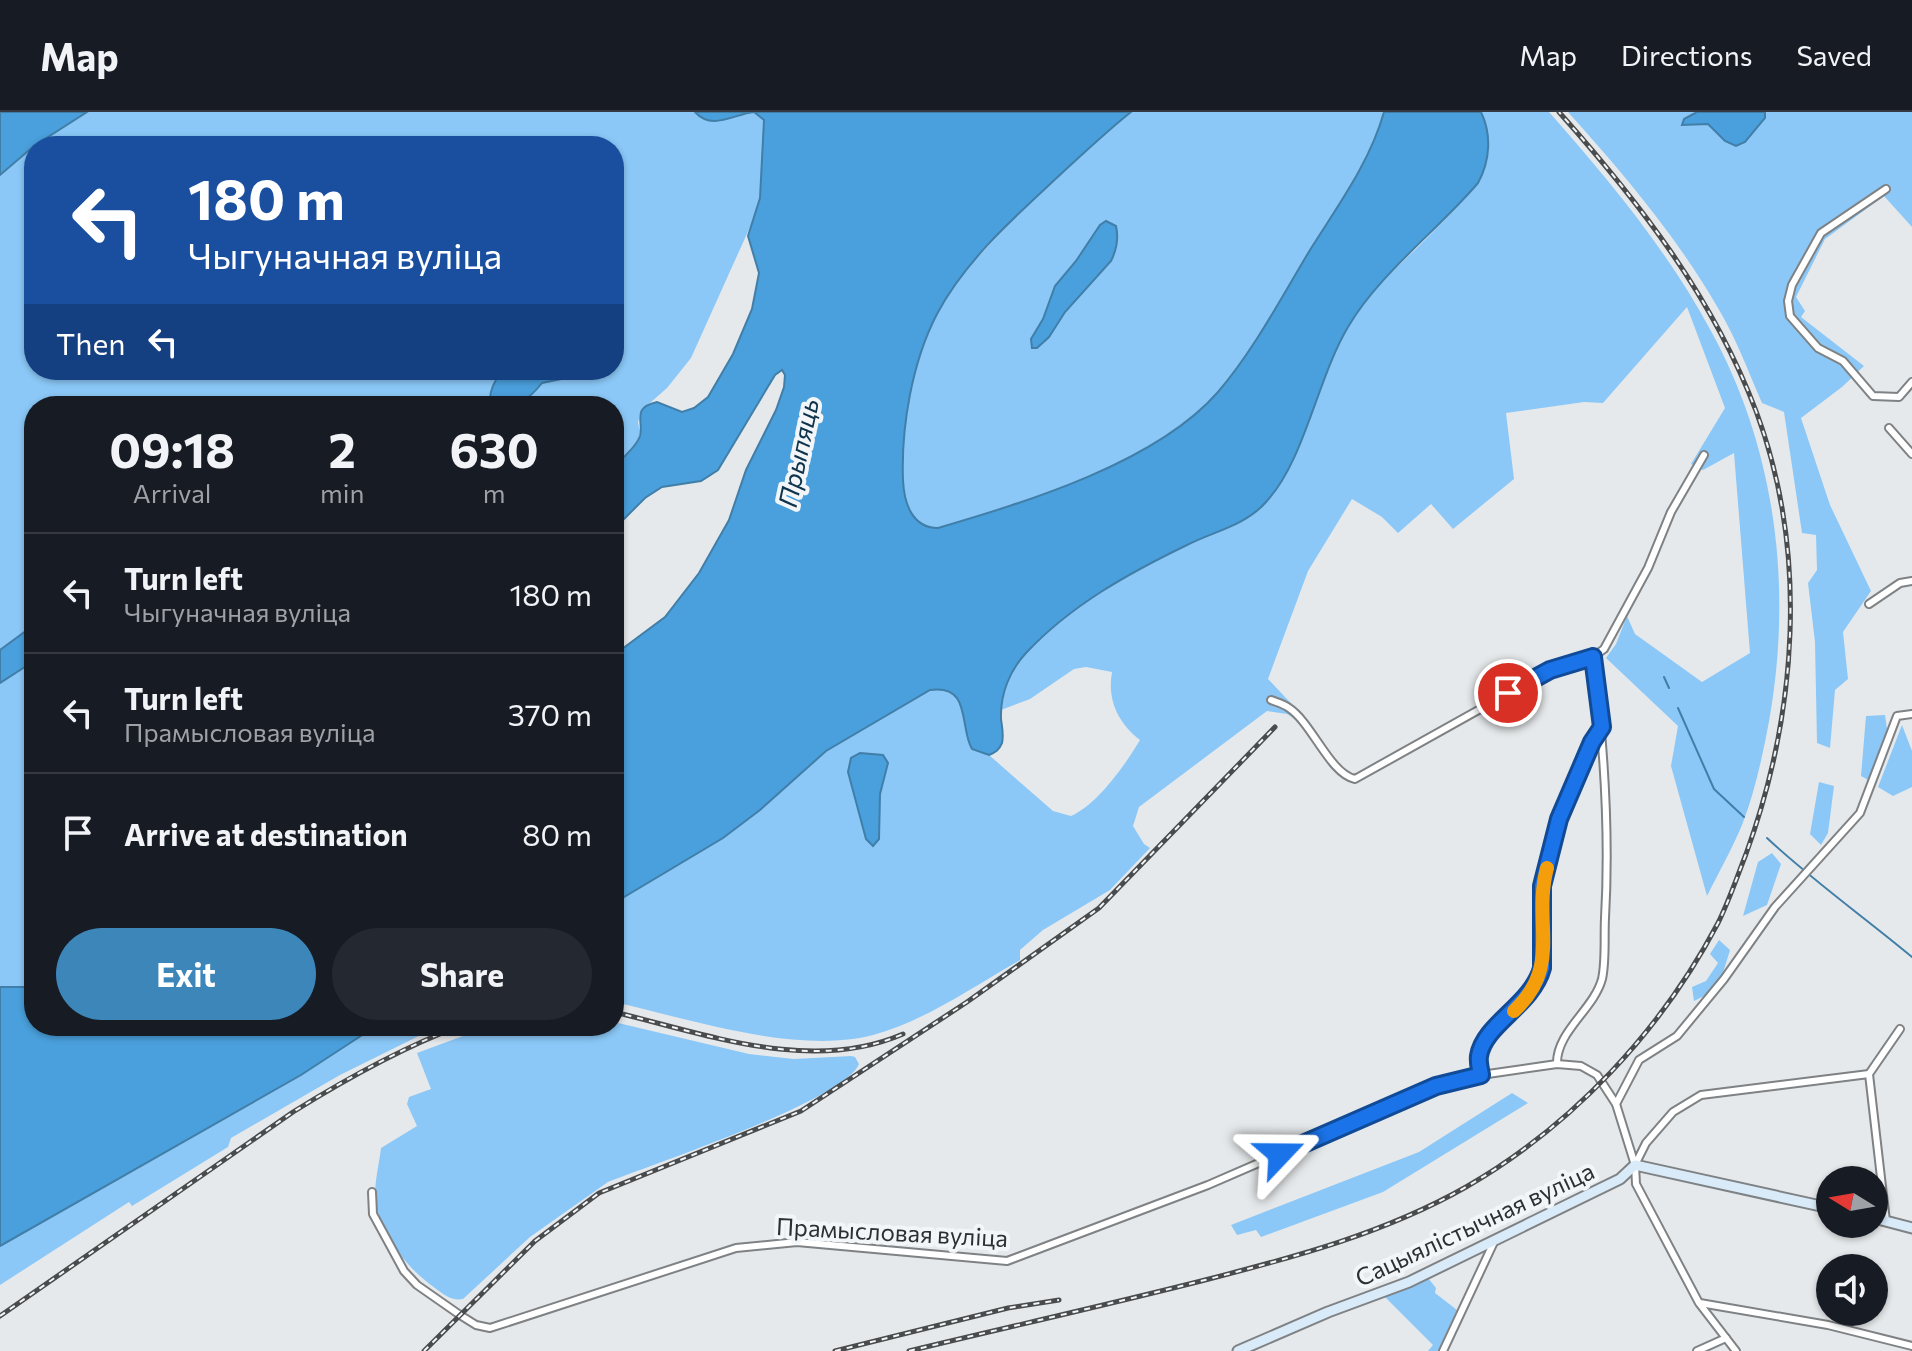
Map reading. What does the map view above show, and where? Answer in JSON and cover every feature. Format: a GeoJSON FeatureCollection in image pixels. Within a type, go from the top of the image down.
{"type":"FeatureCollection","features":[{"type":"Feature","properties":{"kind":"street"},"geometry":{"type":"LineString","coordinates":[[1886,189],[1821,233],[1792,285],[1788,301],[1790,316],[1818,348],[1843,361],[1873,396],[1899,397],[1912,382]]}},
{"type":"Feature","properties":{"kind":"street"},"geometry":{"type":"LineString","coordinates":[[1889,428],[1912,454]]}},
{"type":"Feature","properties":{"kind":"street"},"geometry":{"type":"LineString","coordinates":[[1271,700],[1288,707],[1301,719],[1342,773],[1349,778],[1360,777],[1550,670],[1593,657],[1609,642],[1648,568],[1671,512],[1704,455]]}},
{"type":"Feature","properties":{"kind":"street"},"geometry":{"type":"LineString","coordinates":[[1869,604],[1900,583],[1912,581]]}},
{"type":"Feature","properties":{"kind":"street"},"geometry":{"type":"LineString","coordinates":[[1593,657],[1602,727],[1608,870],[1602,979],[1557,1055],[1557,1064],[1581,1066],[1597,1075],[1616,1104],[1635,1165],[1636,1184],[1699,1303],[1736,1351]]}},
{"type":"Feature","properties":{"kind":"street"},"geometry":{"type":"LineString","coordinates":[[1616,1104],[1639,1060],[1677,1036],[1724,979],[1775,907],[1860,813],[1897,716],[1912,714]]}},
{"type":"Feature","properties":{"kind":"street"},"geometry":{"type":"LineString","coordinates":[[1481,1075],[1479,1057],[1483,1045],[1497,1026],[1523,1003],[1540,977],[1542,886],[1559,819],[1592,742],[1602,727]]}},
{"type":"Feature","properties":{"kind":"street"},"geometry":{"type":"LineString","coordinates":[[1880,1166],[1869,1074],[1900,1029]]}},
{"type":"Feature","properties":{"kind":"street","name":"Прамысловая вуліца"},"geometry":{"type":"LineString","coordinates":[[372,1192],[373,1214],[404,1271],[417,1285],[460,1315],[476,1325],[490,1328],[736,1248],[797,1242],[1007,1261],[1206,1185],[1436,1086],[1481,1075],[1557,1064]]}},
{"type":"Feature","properties":{"kind":"street","name":"Сацыялістычная вуліца"},"geometry":{"type":"LineString","coordinates":[[1238,1351],[1328,1312],[1409,1282],[1620,1179],[1635,1165],[1646,1143],[1673,1112],[1701,1095],[1869,1074]]}},
{"type":"Feature","properties":{"kind":"street"},"geometry":{"type":"LineString","coordinates":[[1635,1165],[1816,1205]]}},
{"type":"Feature","properties":{"kind":"street"},"geometry":{"type":"LineString","coordinates":[[1888,1222],[1912,1228]]}},
{"type":"Feature","properties":{"kind":"street"},"geometry":{"type":"LineString","coordinates":[[1443,1351],[1494,1242]]}},
{"type":"Feature","properties":{"kind":"street"},"geometry":{"type":"LineString","coordinates":[[1699,1303],[1828,1325],[1912,1346]]}},
{"type":"Feature","properties":{"kind":"street"},"geometry":{"type":"LineString","coordinates":[[1697,1351],[1726,1338]]}},
{"type":"Feature","properties":{"kind":"shaded area"},"geometry":{"type":"Polygon","coordinates":[[[0,112],[818,112],[750,227],[691,358],[667,388],[642,410],[638,440],[624,457],[624,396],[24,396],[24,987],[0,987],[0,112]]]}},
{"type":"Feature","properties":{"kind":"shaded area"},"geometry":{"type":"Polygon","coordinates":[[[1131,112],[1384,112],[1348,189],[1264,328],[1218,392],[1192,417],[1125,460],[1049,493],[937,528],[921,524],[911,513],[905,497],[904,438],[915,374],[937,314],[964,274],[996,238],[1073,162],[1131,112]]]}},
{"type":"Feature","properties":{"kind":"shaded area"},"geometry":{"type":"Polygon","coordinates":[[[1481,112],[1549,112],[1615,190],[1676,273],[1711,331],[1734,378],[1752,427],[1766,478],[1774,529],[1779,581],[1779,633],[1764,748],[1750,804],[1707,896],[1671,766],[1678,726],[1606,658],[1616,644],[1627,616],[1635,634],[1702,682],[1750,653],[1734,453],[1703,470],[1691,464],[1725,408],[1687,307],[1603,403],[1584,402],[1506,413],[1514,479],[1453,529],[1431,504],[1398,533],[1382,517],[1352,499],[1308,571],[1268,679],[1301,714],[1298,721],[1287,714],[1267,711],[1139,807],[1133,826],[1150,848],[1110,890],[1043,930],[1020,950],[1020,960],[911,1021],[873,1035],[843,1040],[777,1038],[624,1004],[624,897],[723,838],[760,810],[826,751],[930,690],[952,693],[962,709],[972,749],[989,755],[1053,811],[1071,816],[1101,793],[1140,740],[1116,710],[1111,692],[1112,672],[1086,667],[1074,669],[1030,699],[1001,710],[1013,670],[1045,633],[1092,598],[1167,555],[1246,518],[1271,496],[1298,449],[1330,365],[1354,316],[1375,289],[1478,183],[1485,166],[1487,130],[1481,112]]]}},
{"type":"Feature","properties":{"kind":"shaded area"},"geometry":{"type":"Polygon","coordinates":[[[1568,112],[1912,112],[1912,227],[1884,196],[1825,239],[1796,297],[1805,311],[1801,317],[1864,366],[1801,418],[1830,505],[1871,591],[1843,632],[1848,679],[1835,690],[1830,748],[1817,743],[1815,642],[1808,583],[1817,570],[1816,535],[1802,533],[1784,412],[1762,403],[1724,319],[1685,256],[1629,182],[1568,112]]]}},
{"type":"Feature","properties":{"kind":"shaded area"},"geometry":{"type":"Polygon","coordinates":[[[1885,715],[1887,729],[1870,781],[1861,776],[1866,716],[1885,715]]]}},
{"type":"Feature","properties":{"kind":"shaded area"},"geometry":{"type":"Polygon","coordinates":[[[1902,725],[1912,751],[1912,787],[1893,796],[1878,787],[1902,725]]]}},
{"type":"Feature","properties":{"kind":"shaded area"},"geometry":{"type":"Polygon","coordinates":[[[1819,782],[1834,786],[1828,833],[1821,845],[1810,834],[1819,782]]]}},
{"type":"Feature","properties":{"kind":"shaded area"},"geometry":{"type":"Polygon","coordinates":[[[1772,853],[1781,864],[1767,905],[1743,916],[1758,862],[1772,853]]]}},
{"type":"Feature","properties":{"kind":"shaded area"},"geometry":{"type":"Polygon","coordinates":[[[1719,940],[1730,950],[1718,989],[1694,1001],[1692,987],[1706,981],[1718,963],[1710,954],[1719,940]]]}},
{"type":"Feature","properties":{"kind":"shaded area"},"geometry":{"type":"Polygon","coordinates":[[[624,1024],[749,1054],[794,1059],[851,1056],[859,1064],[846,1079],[785,1113],[608,1182],[530,1237],[463,1299],[455,1299],[415,1272],[398,1252],[384,1229],[376,1204],[381,1148],[417,1126],[407,1104],[409,1097],[431,1089],[417,1053],[463,1036],[624,1036],[624,1024]]]}},
{"type":"Feature","properties":{"kind":"shaded area"},"geometry":{"type":"Polygon","coordinates":[[[362,1036],[419,1036],[340,1075],[231,1138],[228,1147],[132,1206],[129,1202],[0,1285],[0,1209],[362,1036]]]}},
{"type":"Feature","properties":{"kind":"shaded area"},"geometry":{"type":"Polygon","coordinates":[[[1512,1093],[1528,1103],[1383,1192],[1261,1237],[1256,1230],[1237,1235],[1231,1225],[1419,1152],[1512,1093]]]}},
{"type":"Feature","properties":{"kind":"shaded area"},"geometry":{"type":"Polygon","coordinates":[[[1428,1278],[1436,1288],[1435,1293],[1457,1310],[1438,1351],[1428,1351],[1433,1345],[1383,1295],[1428,1278]]]}},
{"type":"Feature","properties":{"kind":"water"},"geometry":{"type":"Polygon","coordinates":[[[0,112],[87,112],[50,136],[24,136],[24,155],[0,175],[0,112]]]}},
{"type":"Feature","properties":{"kind":"water"},"geometry":{"type":"Polygon","coordinates":[[[695,112],[754,112],[716,121],[702,118],[695,112]]]}},
{"type":"Feature","properties":{"kind":"water","name":"Прыпяць"},"geometry":{"type":"Polygon","coordinates":[[[754,112],[1131,112],[994,238],[949,294],[928,333],[906,417],[903,480],[911,513],[922,524],[938,528],[1088,477],[1160,440],[1192,417],[1218,392],[1255,341],[1352,184],[1384,112],[1481,112],[1487,130],[1488,148],[1478,183],[1375,289],[1348,327],[1291,464],[1266,502],[1249,517],[1122,579],[1081,605],[1043,636],[1020,660],[1007,683],[1001,710],[1003,740],[997,750],[989,755],[972,749],[958,700],[943,690],[930,690],[826,751],[760,810],[723,838],[624,897],[624,648],[665,617],[699,573],[729,520],[746,470],[776,410],[785,375],[782,370],[775,375],[718,470],[701,481],[662,487],[645,498],[624,519],[624,457],[640,436],[640,416],[644,408],[657,402],[682,412],[694,408],[708,397],[733,354],[752,309],[759,273],[748,236],[760,198],[764,120],[754,112]]]}},
{"type":"Feature","properties":{"kind":"water"},"geometry":{"type":"Polygon","coordinates":[[[1697,112],[1765,112],[1765,118],[1745,142],[1736,146],[1725,141],[1708,124],[1682,125],[1684,119],[1697,112]]]}},
{"type":"Feature","properties":{"kind":"water"},"geometry":{"type":"Polygon","coordinates":[[[1106,221],[1116,226],[1117,231],[1117,244],[1111,261],[1065,312],[1049,337],[1037,348],[1032,348],[1031,339],[1043,319],[1055,286],[1106,221]]]}},
{"type":"Feature","properties":{"kind":"water"},"geometry":{"type":"Polygon","coordinates":[[[496,380],[556,380],[542,383],[530,396],[490,396],[496,380]]]}},
{"type":"Feature","properties":{"kind":"water"},"geometry":{"type":"Polygon","coordinates":[[[24,632],[24,667],[0,683],[0,650],[24,632]]]}},
{"type":"Feature","properties":{"kind":"water"},"geometry":{"type":"Polygon","coordinates":[[[860,753],[883,755],[888,763],[880,794],[879,839],[873,846],[866,839],[848,772],[851,758],[860,753]]]}},
{"type":"Feature","properties":{"kind":"water"},"geometry":{"type":"Polygon","coordinates":[[[0,987],[24,987],[24,1036],[361,1036],[301,1075],[0,1246],[0,987]]]}},
{"type":"Feature","properties":{"kind":"waterway"},"geometry":{"type":"LineString","coordinates":[[1664,677],[1669,688]]}},
{"type":"Feature","properties":{"kind":"waterway"},"geometry":{"type":"LineString","coordinates":[[1678,708],[1714,789],[1744,817]]}},
{"type":"Feature","properties":{"kind":"waterway"},"geometry":{"type":"LineString","coordinates":[[1767,838],[1912,957]]}},
{"type":"Feature","properties":{"kind":"railway"},"geometry":{"type":"LineString","coordinates":[[909,1351],[1306,1253],[1404,1218],[1466,1187],[1542,1135],[1610,1073],[1669,1001],[1718,923],[1746,854],[1777,746],[1786,690],[1790,633],[1790,577],[1784,520],[1773,465],[1756,411],[1718,329],[1696,290],[1645,216],[1559,112]]}},
{"type":"Feature","properties":{"kind":"railway"},"geometry":{"type":"LineString","coordinates":[[424,1351],[535,1241],[599,1193],[801,1111],[967,1002],[1099,908],[1275,727]]}},
{"type":"Feature","properties":{"kind":"railway"},"geometry":{"type":"LineString","coordinates":[[624,1014],[722,1039],[795,1050],[832,1051],[868,1045],[903,1034]]}},
{"type":"Feature","properties":{"kind":"railway"},"geometry":{"type":"LineString","coordinates":[[0,1316],[293,1112],[374,1065],[436,1036]]}},
{"type":"Feature","properties":{"kind":"railway"},"geometry":{"type":"LineString","coordinates":[[835,1351],[1008,1308],[1059,1300]]}},
{"type":"Feature","properties":{"kind":"slow traffic"},"geometry":{"type":"LineString","coordinates":[[1514,1011],[1540,977],[1542,886],[1547,868]]}},
{"type":"Feature","properties":{"kind":"route"},"geometry":{"type":"LineString","coordinates":[[1280,1154],[1436,1086],[1481,1075],[1479,1057],[1483,1045],[1497,1026],[1523,1003],[1540,977],[1542,886],[1559,819],[1592,742],[1602,727],[1593,657],[1550,670],[1508,693]]}}]}
